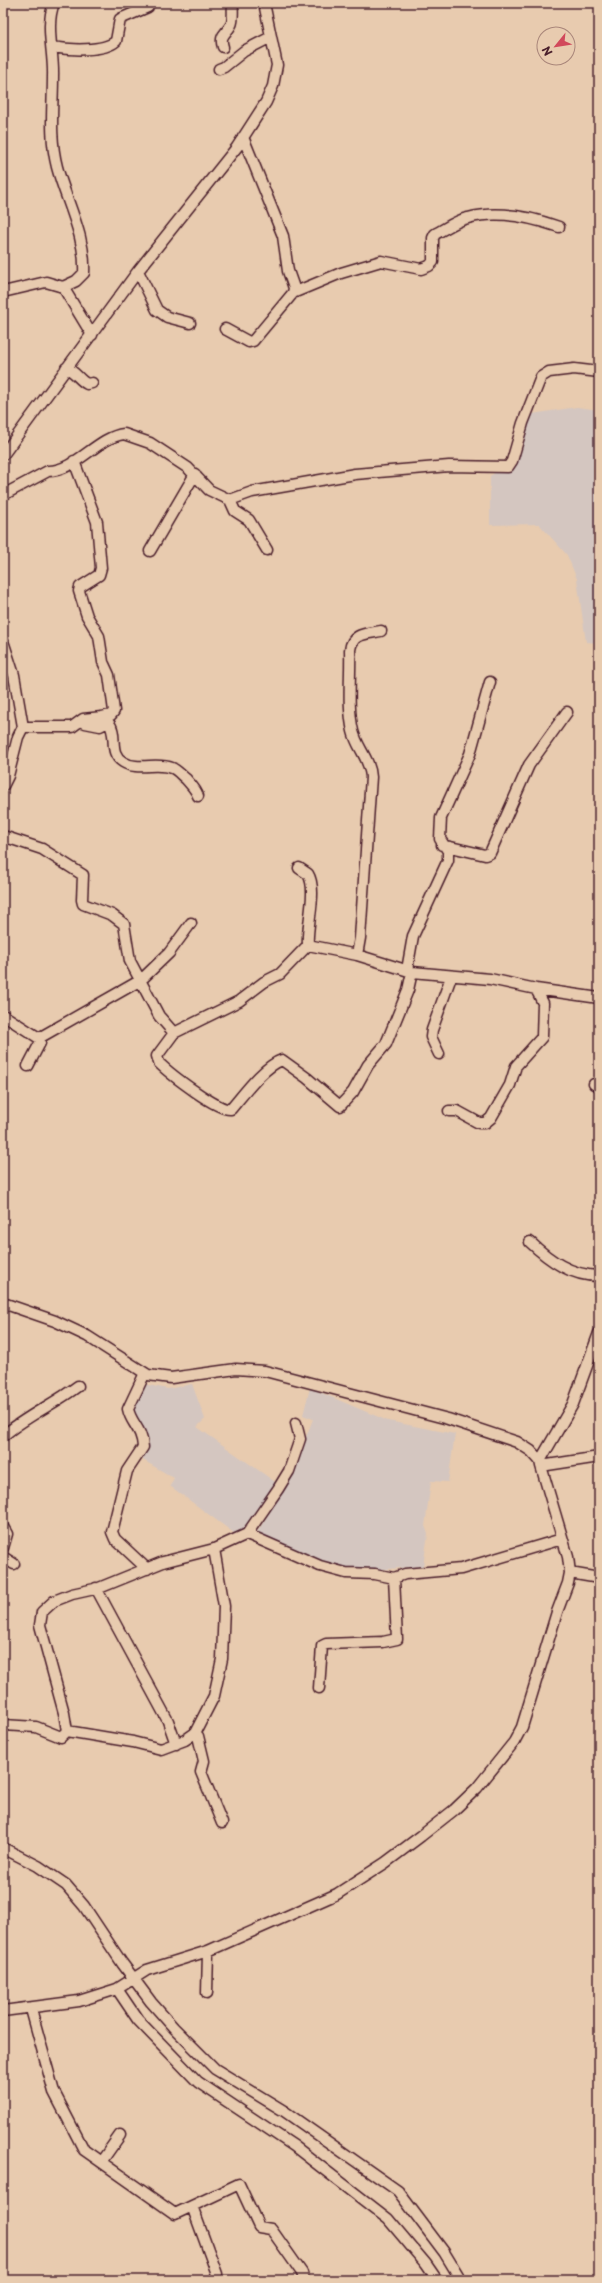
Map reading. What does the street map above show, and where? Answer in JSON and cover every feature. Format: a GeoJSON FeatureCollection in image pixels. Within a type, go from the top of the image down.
{"type":"FeatureCollection","features":[{"type":"Feature","properties":{"kind":"street"},"geometry":{"type":"LineString","coordinates":[[54,3],[51,10],[50,29],[53,76],[50,130],[57,166],[80,237],[84,268],[82,276],[63,287]]}},
{"type":"Feature","properties":{"kind":"street"},"geometry":{"type":"LineString","coordinates":[[52,47],[73,51],[106,47],[116,40],[120,20],[144,10],[148,7],[149,3]]}},
{"type":"Feature","properties":{"kind":"street"},"geometry":{"type":"LineString","coordinates":[[223,47],[220,41],[223,34],[231,25],[233,3]]}},
{"type":"Feature","properties":{"kind":"street"},"geometry":{"type":"LineString","coordinates":[[3,455],[138,271],[177,224],[244,137],[266,102],[273,86],[277,65],[264,3]]}},
{"type":"Feature","properties":{"kind":"street"},"geometry":{"type":"LineString","coordinates":[[219,69],[224,67],[244,51],[271,37]]}},
{"type":"Feature","properties":{"kind":"street"},"geometry":{"type":"LineString","coordinates":[[244,137],[283,236],[288,271],[294,288],[293,293]]}},
{"type":"Feature","properties":{"kind":"street"},"geometry":{"type":"LineString","coordinates":[[225,330],[249,342],[253,341],[293,293],[341,273],[381,261],[421,269],[429,266],[433,262],[433,238],[435,234],[467,218],[491,214],[536,219],[560,227]]}},
{"type":"Feature","properties":{"kind":"street"},"geometry":{"type":"LineString","coordinates":[[138,271],[157,310],[167,317],[190,323]]}},
{"type":"Feature","properties":{"kind":"street"},"geometry":{"type":"LineString","coordinates":[[3,292],[46,282],[63,287],[92,335]]}},
{"type":"Feature","properties":{"kind":"street"},"geometry":{"type":"LineString","coordinates":[[66,368],[72,370],[83,382],[87,384],[92,383]]}},
{"type":"Feature","properties":{"kind":"street"},"geometry":{"type":"LineString","coordinates":[[230,500],[252,492],[350,475],[449,466],[508,467],[512,461],[525,417],[541,377],[549,372],[574,369],[599,372]]}},
{"type":"Feature","properties":{"kind":"street"},"geometry":{"type":"LineString","coordinates":[[3,495],[48,471],[53,471],[74,461],[117,436],[127,434],[150,443],[195,474],[209,490],[230,500],[235,511],[249,520],[267,550]]}},
{"type":"Feature","properties":{"kind":"street"},"geometry":{"type":"LineString","coordinates":[[23,726],[72,727],[79,724],[83,719],[111,715],[114,711],[109,675],[103,662],[99,636],[87,616],[79,591],[80,587],[99,575],[101,568],[97,522],[74,461]]}},
{"type":"Feature","properties":{"kind":"street"},"geometry":{"type":"LineString","coordinates":[[150,551],[195,474]]}},
{"type":"Feature","properties":{"kind":"street"},"geometry":{"type":"LineString","coordinates":[[357,955],[361,930],[371,777],[368,762],[353,732],[350,713],[350,650],[351,642],[356,636],[381,631]]}},
{"type":"Feature","properties":{"kind":"street"},"geometry":{"type":"LineString","coordinates":[[3,642],[14,675],[23,726],[18,737],[8,776],[3,786]]}},
{"type":"Feature","properties":{"kind":"street"},"geometry":{"type":"LineString","coordinates":[[299,868],[308,874],[312,885],[307,932],[308,945],[280,974],[264,982],[239,1001],[174,1033],[157,1056],[157,1060],[202,1096],[225,1110],[231,1109],[256,1080],[275,1063],[282,1060],[307,1078],[340,1106],[353,1092],[368,1066],[386,1044],[408,990],[411,943],[448,860],[448,851],[442,845],[439,833],[441,818],[470,754],[490,682]]}},
{"type":"Feature","properties":{"kind":"street"},"geometry":{"type":"LineString","coordinates":[[442,845],[485,855],[490,853],[529,765],[567,712]]}},
{"type":"Feature","properties":{"kind":"street"},"geometry":{"type":"LineString","coordinates":[[79,724],[100,726],[108,722],[112,726],[113,746],[116,757],[124,763],[134,765],[172,768],[196,790],[198,796]]}},
{"type":"Feature","properties":{"kind":"street"},"geometry":{"type":"LineString","coordinates":[[3,836],[42,849],[80,872],[84,880],[83,904],[112,916],[124,924],[130,958],[159,1016],[174,1033]]}},
{"type":"Feature","properties":{"kind":"street"},"geometry":{"type":"LineString","coordinates":[[39,1038],[141,980],[169,953],[191,923]]}},
{"type":"Feature","properties":{"kind":"street"},"geometry":{"type":"LineString","coordinates":[[308,945],[357,955],[410,971],[451,977],[490,979],[536,989],[599,998]]}},
{"type":"Feature","properties":{"kind":"street"},"geometry":{"type":"LineString","coordinates":[[439,1054],[431,1037],[432,1030],[451,977]]}},
{"type":"Feature","properties":{"kind":"street"},"geometry":{"type":"LineString","coordinates":[[449,1111],[457,1111],[479,1123],[485,1123],[491,1118],[510,1085],[516,1066],[542,1037],[543,1003],[536,989]]}},
{"type":"Feature","properties":{"kind":"street"},"geometry":{"type":"LineString","coordinates":[[3,1015],[39,1038]]}},
{"type":"Feature","properties":{"kind":"street"},"geometry":{"type":"LineString","coordinates":[[28,1066],[40,1043],[39,1038]]}},
{"type":"Feature","properties":{"kind":"street"},"geometry":{"type":"LineString","coordinates":[[530,1242],[541,1253],[563,1267],[585,1275],[599,1276]]}},
{"type":"Feature","properties":{"kind":"street"},"geometry":{"type":"LineString","coordinates":[[3,1303],[56,1321],[87,1336],[145,1373],[172,1378],[236,1369],[265,1371],[448,1419],[517,1442],[531,1451],[541,1464],[568,1556],[570,1573],[530,1705],[514,1742],[477,1788],[454,1810],[385,1863],[337,1894],[208,1951],[147,1970],[125,1983],[79,2001],[3,2011]]}},
{"type":"Feature","properties":{"kind":"street"},"geometry":{"type":"LineString","coordinates":[[541,1464],[573,1404],[599,1333]]}},
{"type":"Feature","properties":{"kind":"street"},"geometry":{"type":"LineString","coordinates":[[145,1373],[128,1409],[129,1416],[139,1428],[143,1447],[127,1471],[112,1532],[115,1540],[147,1568]]}},
{"type":"Feature","properties":{"kind":"street"},"geometry":{"type":"LineString","coordinates":[[3,1436],[22,1420],[47,1408],[78,1386]]}},
{"type":"Feature","properties":{"kind":"street"},"geometry":{"type":"LineString","coordinates":[[67,1731],[64,1713],[40,1625],[40,1619],[46,1607],[54,1601],[96,1588],[163,1562],[214,1549],[247,1534],[263,1513],[289,1470],[300,1440],[296,1423]]}},
{"type":"Feature","properties":{"kind":"street"},"geometry":{"type":"LineString","coordinates":[[541,1464],[599,1457]]}},
{"type":"Feature","properties":{"kind":"street"},"geometry":{"type":"LineString","coordinates":[[3,1527],[7,1534],[3,1548]]}},
{"type":"Feature","properties":{"kind":"street"},"geometry":{"type":"LineString","coordinates":[[247,1534],[320,1566],[346,1573],[375,1574],[394,1578],[405,1574],[446,1572],[461,1569],[562,1539]]}},
{"type":"Feature","properties":{"kind":"street"},"geometry":{"type":"LineString","coordinates":[[67,1731],[134,1742],[161,1749],[176,1744],[195,1733],[214,1696],[222,1659],[224,1606],[214,1549]]}},
{"type":"Feature","properties":{"kind":"street"},"geometry":{"type":"LineString","coordinates":[[3,1557],[14,1564]]}},
{"type":"Feature","properties":{"kind":"street"},"geometry":{"type":"LineString","coordinates":[[570,1573],[599,1578]]}},
{"type":"Feature","properties":{"kind":"street"},"geometry":{"type":"LineString","coordinates":[[319,1688],[322,1646],[326,1644],[383,1642],[397,1639],[394,1578]]}},
{"type":"Feature","properties":{"kind":"street"},"geometry":{"type":"LineString","coordinates":[[96,1588],[168,1720],[176,1744]]}},
{"type":"Feature","properties":{"kind":"street"},"geometry":{"type":"LineString","coordinates":[[3,1725],[36,1727],[61,1737],[67,1731]]}},
{"type":"Feature","properties":{"kind":"street"},"geometry":{"type":"LineString","coordinates":[[195,1733],[198,1736],[204,1761],[201,1772],[222,1823]]}},
{"type":"Feature","properties":{"kind":"street"},"geometry":{"type":"LineString","coordinates":[[3,1848],[38,1866],[66,1885],[84,1906],[125,1983],[138,2020],[198,2082],[294,2146],[388,2219],[426,2264],[436,2280]]}},
{"type":"Feature","properties":{"kind":"street"},"geometry":{"type":"LineString","coordinates":[[207,1993],[208,1951]]}},
{"type":"Feature","properties":{"kind":"street"},"geometry":{"type":"LineString","coordinates":[[125,1983],[215,2068],[284,2111],[398,2191],[444,2252],[461,2280]]}},
{"type":"Feature","properties":{"kind":"street"},"geometry":{"type":"LineString","coordinates":[[31,2008],[54,2092],[84,2150],[175,2214],[239,2184],[259,2227],[271,2229],[302,2273],[304,2280]]}},
{"type":"Feature","properties":{"kind":"street"},"geometry":{"type":"LineString","coordinates":[[101,2162],[120,2135]]}},
{"type":"Feature","properties":{"kind":"street"},"geometry":{"type":"LineString","coordinates":[[192,2206],[217,2274],[214,2280]]}},
{"type":"Feature","properties":{"kind":"shaded area"},"geometry":{"type":"Polygon","coordinates":[[[577,407],[599,410],[599,643],[586,642],[577,579],[567,555],[539,524],[490,525],[490,476],[515,460],[532,414],[577,407]]]}},
{"type":"Feature","properties":{"kind":"shaded area"},"geometry":{"type":"Polygon","coordinates":[[[143,1384],[168,1389],[192,1384],[205,1419],[197,1427],[278,1484],[247,1529],[238,1536],[170,1486],[174,1478],[143,1460],[147,1440],[144,1429],[131,1414],[143,1384]]]}},
{"type":"Feature","properties":{"kind":"shaded area"},"geometry":{"type":"Polygon","coordinates":[[[310,1388],[388,1421],[455,1434],[448,1482],[431,1481],[425,1526],[428,1534],[423,1566],[364,1571],[334,1566],[256,1534],[289,1481],[313,1419],[303,1415],[310,1388]]]}}]}
